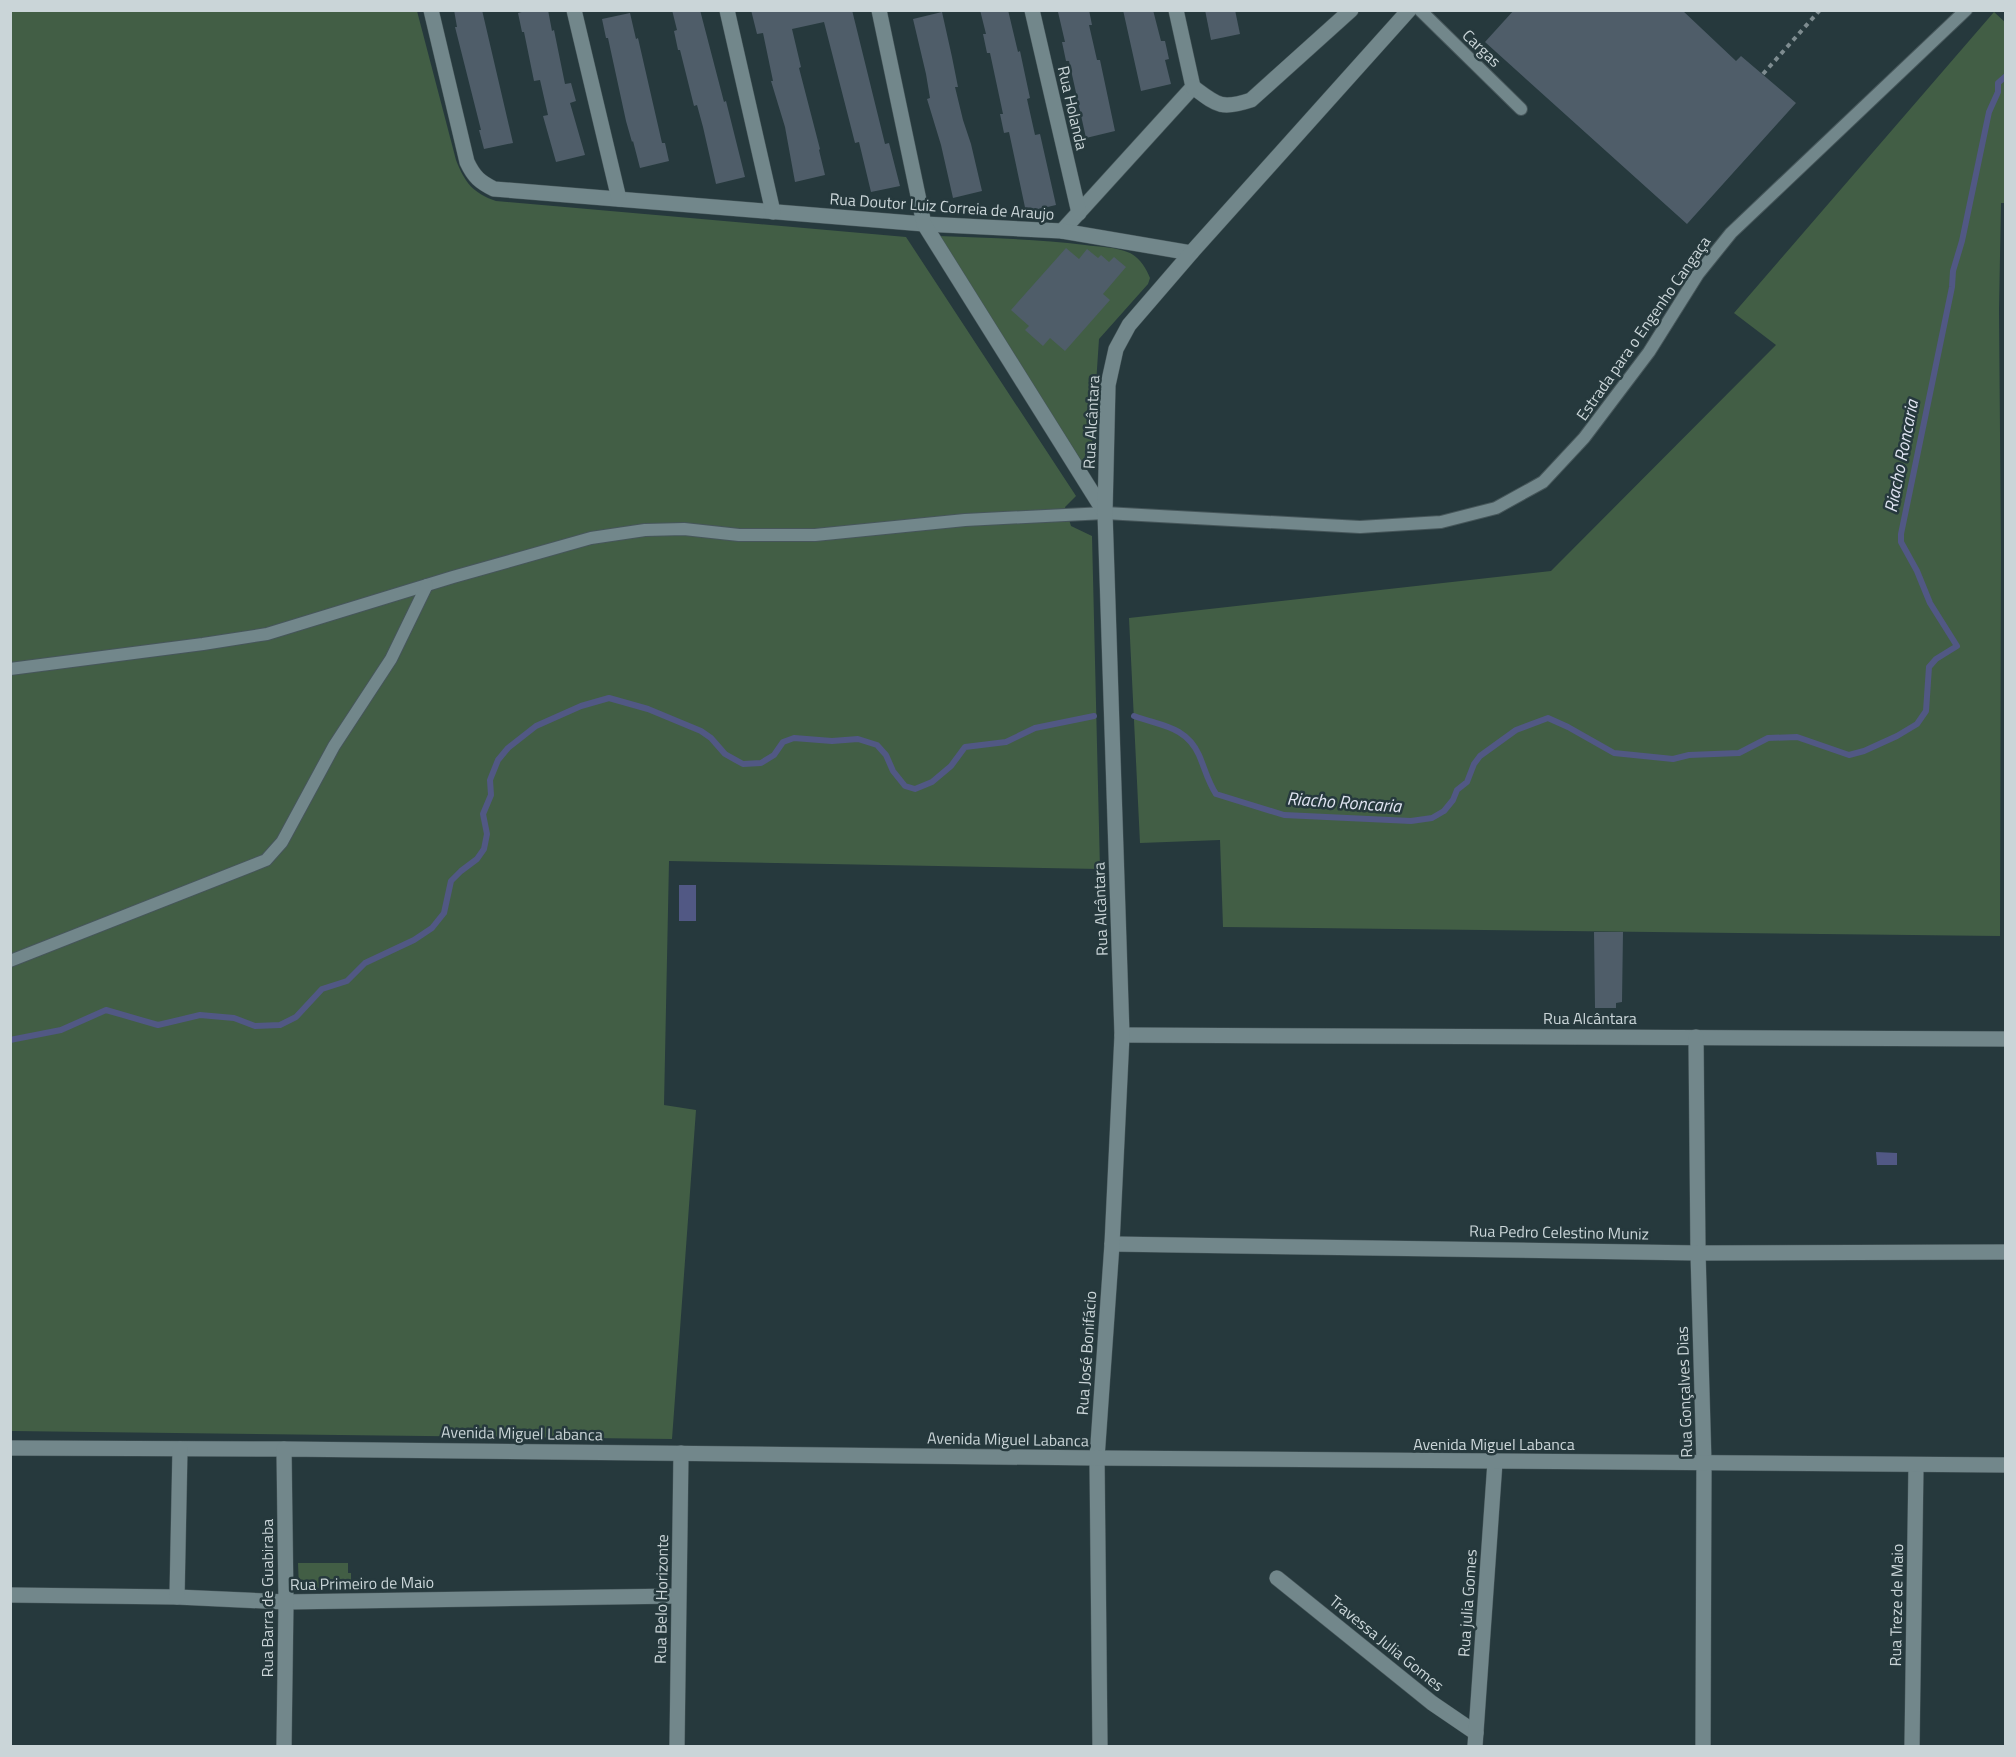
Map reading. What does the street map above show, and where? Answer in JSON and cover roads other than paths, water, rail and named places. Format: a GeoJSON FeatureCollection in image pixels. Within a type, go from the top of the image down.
{"type":"FeatureCollection","features":[{"type":"Feature","properties":{"kind":"street","name":"Rua Doutor Luiz Correia de Araujo"},"geometry":{"type":"LineString","coordinates":[[431,10],[467,162],[473,175],[481,183],[494,189],[924,224],[1062,231],[1193,87]]}},
{"type":"Feature","properties":{"kind":"street"},"geometry":{"type":"LineString","coordinates":[[574,10],[619,199]]}},
{"type":"Feature","properties":{"kind":"street"},"geometry":{"type":"LineString","coordinates":[[727,10],[773,212]]}},
{"type":"Feature","properties":{"kind":"street"},"geometry":{"type":"LineString","coordinates":[[879,10],[924,224],[1105,513]]}},
{"type":"Feature","properties":{"kind":"street","name":"Rua Holanda"},"geometry":{"type":"LineString","coordinates":[[1032,10],[1079,213]]}},
{"type":"Feature","properties":{"kind":"street"},"geometry":{"type":"LineString","coordinates":[[1176,10],[1193,87],[1214,103],[1233,106],[1251,100],[1351,10]]}},
{"type":"Feature","properties":{"kind":"street","name":"Rua Alcântara"},"geometry":{"type":"LineString","coordinates":[[1409,10],[1191,253],[1129,325],[1116,349],[1108,385],[1105,513],[1122,1035],[2006,1039]]}},
{"type":"Feature","properties":{"kind":"street"},"geometry":{"type":"LineString","coordinates":[[1062,231],[1191,253]]}},
{"type":"Feature","properties":{"kind":"street","name":"Rua José Bonifácio"},"geometry":{"type":"LineString","coordinates":[[1100,1746],[1097,1458],[1112,1244],[1122,1035]]}},
{"type":"Feature","properties":{"kind":"street","name":"Rua Gonçalves Dias"},"geometry":{"type":"LineString","coordinates":[[1696,1037],[1698,1252],[1704,1464],[1703,1746]]}},
{"type":"Feature","properties":{"kind":"street","name":"Rua Pedro Celestino Muniz"},"geometry":{"type":"LineString","coordinates":[[1112,1244],[1698,1252],[2006,1252]]}},
{"type":"Feature","properties":{"kind":"street","name":"Avenida Miguel Labanca"},"geometry":{"type":"LineString","coordinates":[[10,1448],[2006,1465]]}},
{"type":"Feature","properties":{"kind":"street"},"geometry":{"type":"LineString","coordinates":[[177,1597],[180,1449]]}},
{"type":"Feature","properties":{"kind":"street","name":"Rua Barra de Guabiraba"},"geometry":{"type":"LineString","coordinates":[[284,1449],[286,1602],[284,1746]]}},
{"type":"Feature","properties":{"kind":"street","name":"Rua Belo Horizonte"},"geometry":{"type":"LineString","coordinates":[[677,1746],[681,1453]]}},
{"type":"Feature","properties":{"kind":"street","name":"Rua julia Gomes"},"geometry":{"type":"LineString","coordinates":[[1476,1740],[1496,1462]]}},
{"type":"Feature","properties":{"kind":"street","name":"Rua Treze de Maio"},"geometry":{"type":"LineString","coordinates":[[1912,1746],[1916,1465]]}},
{"type":"Feature","properties":{"kind":"street","name":"Travessa Julia Gomes"},"geometry":{"type":"LineString","coordinates":[[1277,1578],[1476,1740]]}},
{"type":"Feature","properties":{"kind":"street","name":"Rua Primeiro de Maio"},"geometry":{"type":"LineString","coordinates":[[10,1594],[177,1597],[286,1602],[678,1596]]}},
{"type":"Feature","properties":{"kind":"lane","name":"Cargas"},"geometry":{"type":"LineString","coordinates":[[1420,10],[1521,109]]}},
{"type":"Feature","properties":{"kind":"lane","name":"Estrada para o Engenho Cangaça"},"geometry":{"type":"LineString","coordinates":[[10,669],[203,645],[267,634],[591,538],[645,530],[684,529],[739,535],[815,535],[965,520],[1105,513],[1360,527],[1441,522],[1496,508],[1543,482],[1584,438],[1649,352],[1698,274],[1731,233],[1966,10]]}},
{"type":"Feature","properties":{"kind":"lane"},"geometry":{"type":"LineString","coordinates":[[10,961],[266,860],[282,842],[334,746],[391,659],[427,585]]}},
{"type":"Feature","properties":{"kind":"water"},"geometry":{"type":"Polygon","coordinates":[[[679,885],[696,885],[696,921],[679,921],[679,885]]]}},
{"type":"Feature","properties":{"kind":"water"},"geometry":{"type":"Polygon","coordinates":[[[1876,1152],[1897,1153],[1897,1165],[1877,1165],[1876,1152]]]}},
{"type":"Feature","properties":{"kind":"waterway","name":"Riacho Roncaria"},"geometry":{"type":"LineString","coordinates":[[1134,716],[1172,728],[1187,738],[1194,745],[1216,794],[1284,815],[1411,821],[1432,818],[1444,811],[1453,800],[1457,790],[1467,782],[1480,756],[1516,730],[1548,718],[1614,753],[1673,759],[1689,755],[1739,753],[1768,738],[1797,737],[1849,755],[1864,751],[1897,736],[1917,724],[1926,711],[1929,667],[1936,659],[1957,646],[1930,603],[1917,571],[1901,542],[1901,534],[1952,287],[1953,271],[1962,241],[1989,112],[1998,92],[1998,83],[2006,76]]}},
{"type":"Feature","properties":{"kind":"waterway","name":"Riacho Roncaria"},"geometry":{"type":"LineString","coordinates":[[10,1040],[61,1030],[106,1010],[158,1025],[200,1015],[234,1018],[255,1026],[280,1025],[296,1017],[322,989],[347,981],[365,963],[414,940],[432,928],[444,913],[451,881],[477,859],[484,849],[487,834],[483,814],[491,795],[490,780],[498,760],[508,748],[536,726],[581,706],[609,698],[648,709],[701,731],[711,738],[725,754],[743,764],[761,763],[774,755],[783,742],[794,738],[832,741],[858,739],[877,745],[905,786],[915,789],[932,782],[951,766],[965,747],[1006,742],[1035,728],[1094,716]]}}]}
